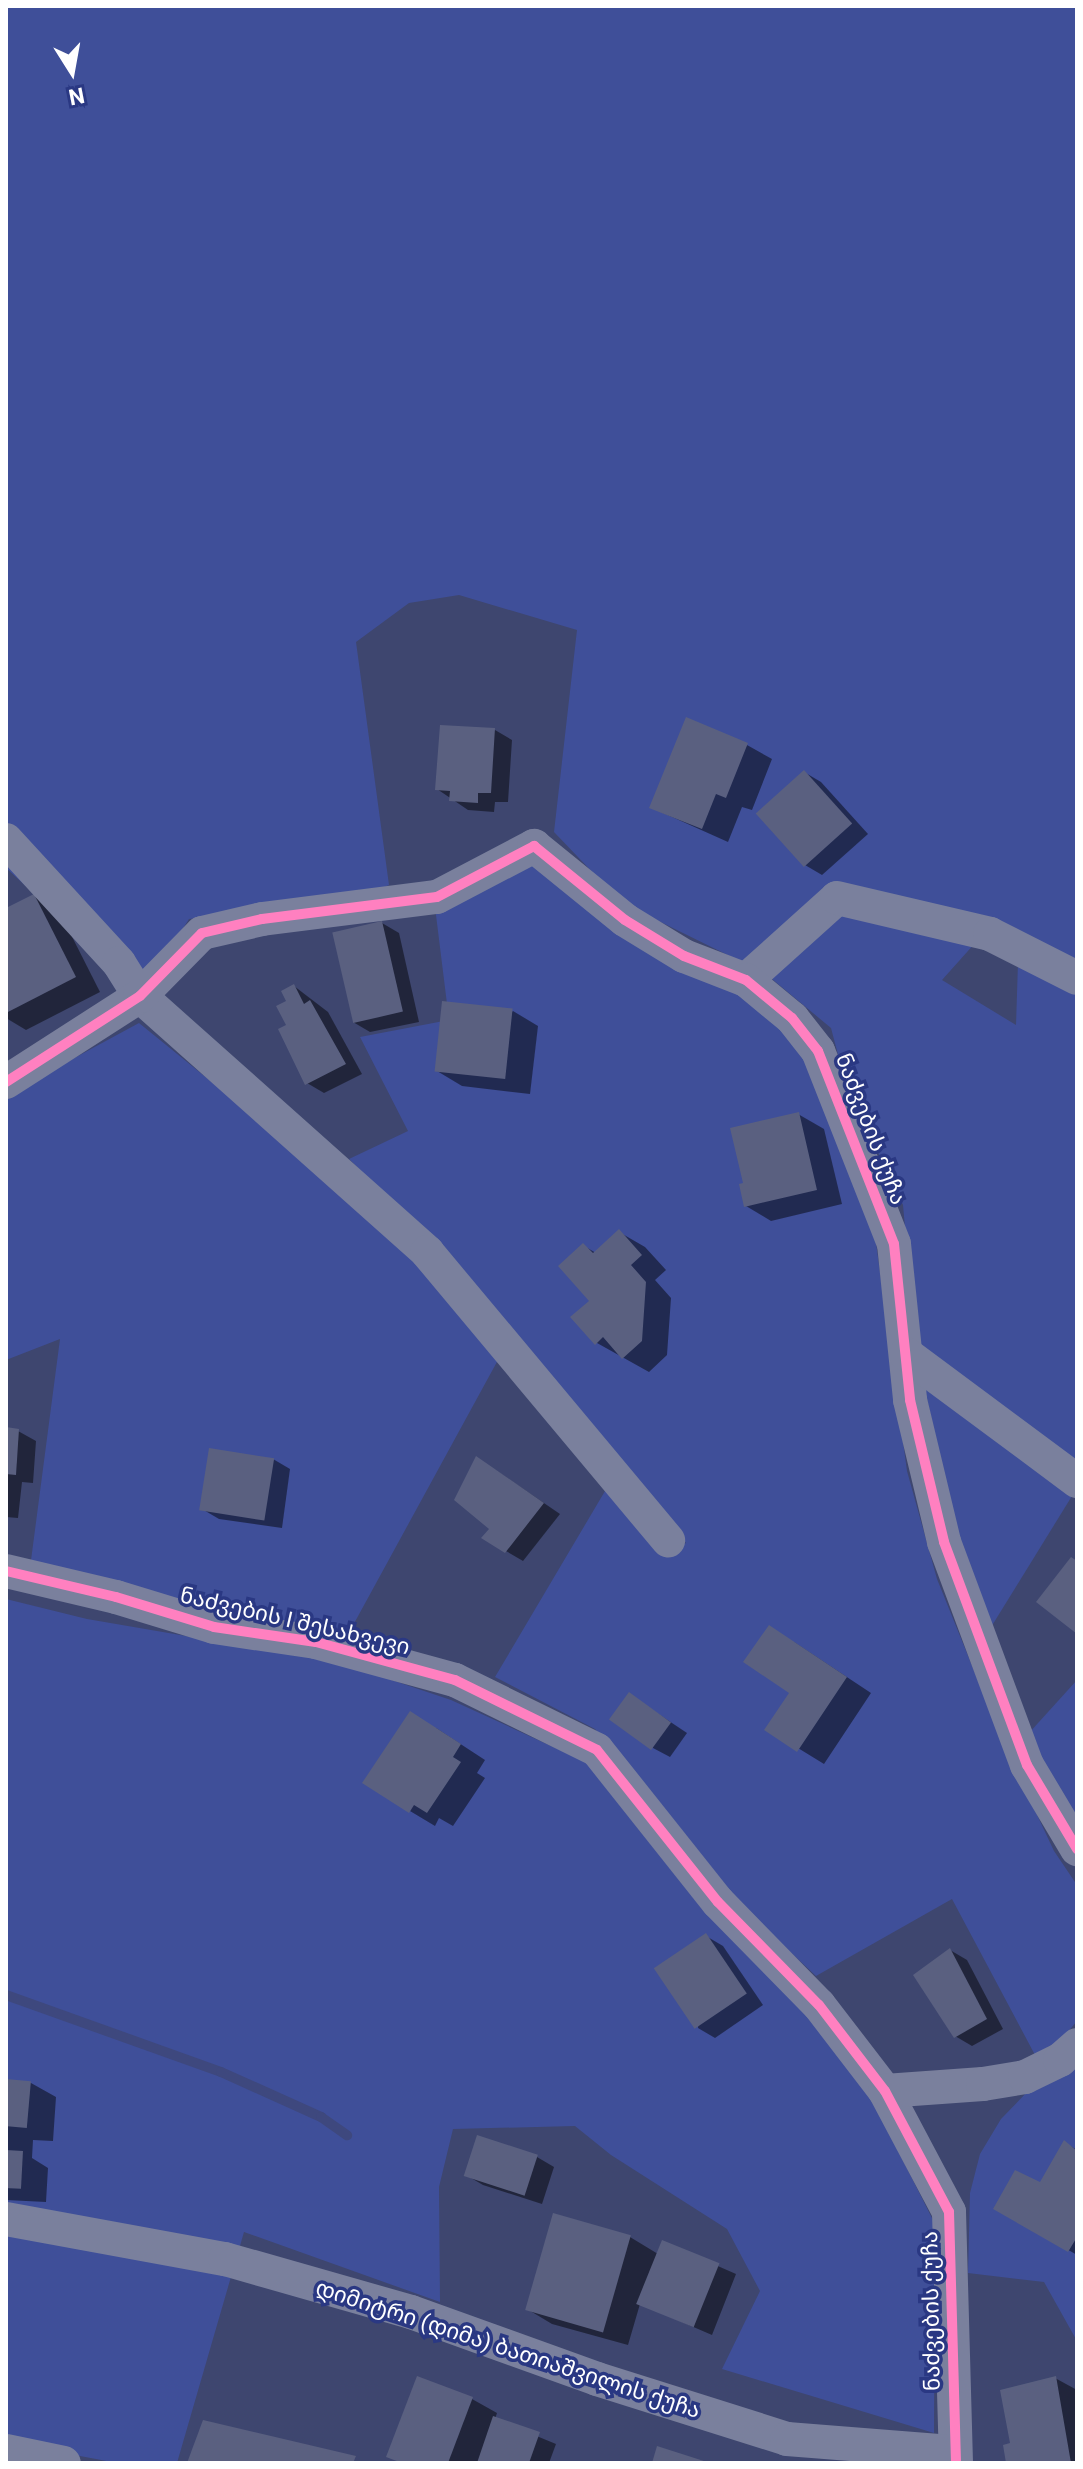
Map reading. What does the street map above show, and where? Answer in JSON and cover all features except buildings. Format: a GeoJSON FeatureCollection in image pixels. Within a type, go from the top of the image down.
{"type":"FeatureCollection","features":[{"type":"Feature","properties":{"kind":"street"},"geometry":{"type":"LineString","coordinates":[[6,840],[119,963],[140,996],[427,1252],[668,1540]]}},
{"type":"Feature","properties":{"kind":"street","name":"ნაძვების ქუჩა"},"geometry":{"type":"LineString","coordinates":[[6,1082],[140,996],[202,933],[262,919],[437,897],[534,846],[625,920],[684,956],[746,980],[792,1018],[818,1051],[894,1244],[910,1400],[944,1542],[1027,1765],[1077,1849]]}},
{"type":"Feature","properties":{"kind":"street"},"geometry":{"type":"LineString","coordinates":[[746,980],[837,898],[990,934],[1077,978]]}},
{"type":"Feature","properties":{"kind":"street"},"geometry":{"type":"LineString","coordinates":[[906,1354],[1077,1481]]}},
{"type":"Feature","properties":{"kind":"street","name":"ნაძვების I შესახვევი"},"geometry":{"type":"LineString","coordinates":[[6,1571],[116,1597],[214,1627],[316,1642],[455,1680],[597,1750],[718,1902],[819,2005],[885,2091]]}},
{"type":"Feature","properties":{"kind":"street"},"geometry":{"type":"LineString","coordinates":[[885,2091],[983,2084],[1025,2077],[1060,2060],[1077,2045]]}},
{"type":"Feature","properties":{"kind":"street","name":"ნაძვების ქუჩა"},"geometry":{"type":"LineString","coordinates":[[885,2091],[949,2212],[955,2457]]}},
{"type":"Feature","properties":{"kind":"street","name":"დიმიტრი (დიმა) ბათიაშვილის ქუჩა"},"geometry":{"type":"LineString","coordinates":[[6,2219],[253,2267],[411,2312],[597,2379],[787,2439],[955,2457]]}},
{"type":"Feature","properties":{"kind":"street"},"geometry":{"type":"LineString","coordinates":[[6,2451],[64,2463]]}},
{"type":"Feature","properties":{"kind":"shaded area"},"geometry":{"type":"Polygon","coordinates":[[[6,6],[1077,6],[1077,966],[826,892],[748,965],[622,903],[554,832],[577,630],[459,595],[409,603],[356,642],[389,885],[360,898],[189,919],[151,979],[75,931],[6,868],[6,6]]]}},
{"type":"Feature","properties":{"kind":"shaded area"},"geometry":{"type":"Polygon","coordinates":[[[532,862],[737,993],[792,1036],[807,1062],[874,1228],[907,1471],[937,1579],[1002,1740],[1054,1851],[1077,1885],[1077,2021],[1062,2039],[1035,2055],[952,1899],[816,1976],[729,1895],[595,1729],[495,1677],[608,1486],[665,1553],[686,1543],[426,1235],[349,1159],[408,1131],[360,1037],[449,1020],[435,907],[532,862]]]}},
{"type":"Feature","properties":{"kind":"shaded area"},"geometry":{"type":"Polygon","coordinates":[[[838,911],[976,942],[942,980],[1016,1025],[1018,962],[1077,992],[1077,1466],[916,1348],[903,1205],[846,1085],[831,1028],[772,979],[838,911]]]}},
{"type":"Feature","properties":{"kind":"shaded area"},"geometry":{"type":"Polygon","coordinates":[[[139,1023],[330,1178],[424,1265],[498,1360],[351,1629],[297,1628],[147,1591],[30,1568],[60,1339],[6,1360],[6,1095],[139,1023]]]}},
{"type":"Feature","properties":{"kind":"shaded area"},"geometry":{"type":"Polygon","coordinates":[[[922,1376],[1072,1496],[988,1632],[958,1539],[922,1376]]]}},
{"type":"Feature","properties":{"kind":"shaded area"},"geometry":{"type":"Polygon","coordinates":[[[6,1599],[87,1619],[338,1662],[451,1700],[586,1762],[812,2019],[871,2097],[935,2224],[934,2433],[722,2369],[760,2291],[727,2229],[611,2155],[575,2126],[453,2129],[439,2187],[440,2302],[244,2232],[177,2463],[117,2463],[6,2442],[6,1599]]]}},
{"type":"Feature","properties":{"kind":"shaded area"},"geometry":{"type":"Polygon","coordinates":[[[1077,1680],[1077,1826],[1029,1733],[1077,1680]]]}},
{"type":"Feature","properties":{"kind":"shaded area"},"geometry":{"type":"Polygon","coordinates":[[[1077,2065],[1077,2341],[1044,2282],[968,2273],[970,2193],[980,2154],[1001,2119],[1029,2090],[1077,2065]]]}},
{"type":"Feature","properties":{"kind":"waterway"},"geometry":{"type":"LineString","coordinates":[[6,1995],[221,2072],[321,2117],[347,2135]]}},
{"type":"Feature","properties":{"kind":"cycle path"},"geometry":{"type":"LineString","coordinates":[[6,1082],[140,996],[202,933],[262,919],[437,897],[534,846],[625,920],[684,956],[746,980],[792,1018],[818,1051],[894,1244],[910,1400],[944,1542],[1027,1765],[1077,1849]]}},
{"type":"Feature","properties":{"kind":"cycle path"},"geometry":{"type":"LineString","coordinates":[[6,1571],[116,1597],[214,1627],[316,1642],[455,1680],[597,1750],[718,1902],[819,2005],[885,2091],[949,2212],[956,2463]]}}]}
